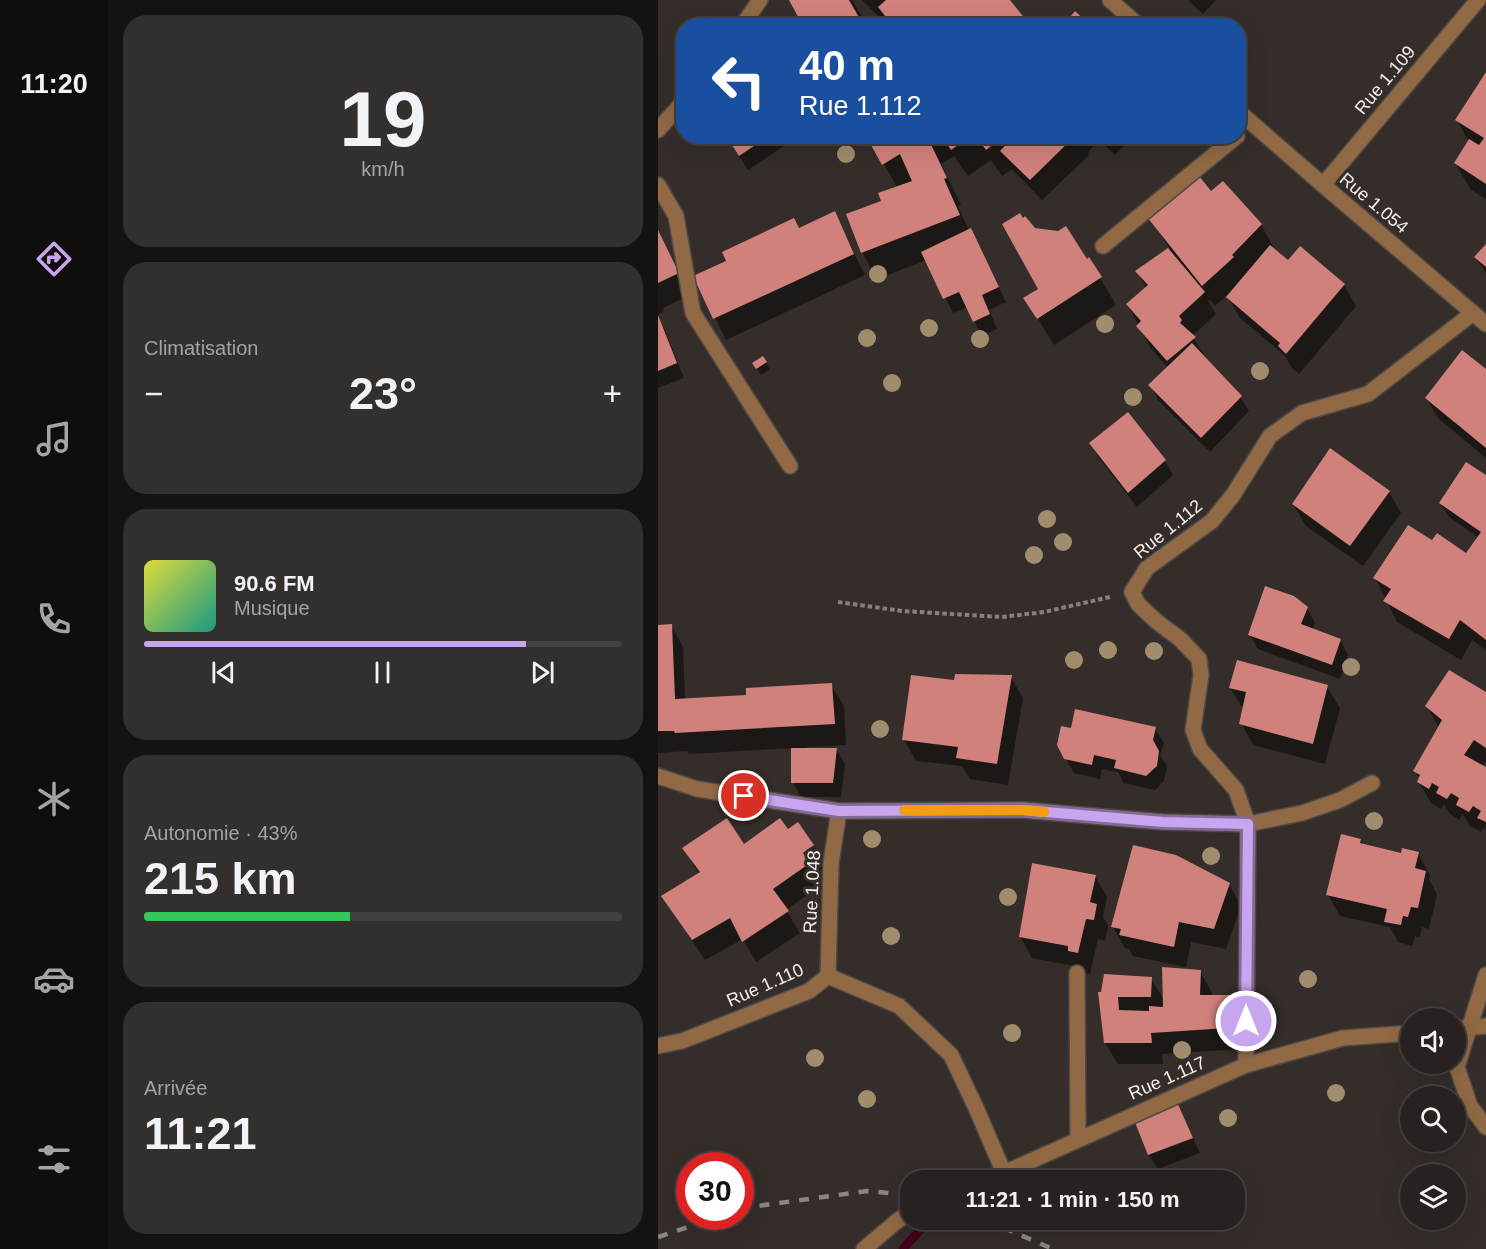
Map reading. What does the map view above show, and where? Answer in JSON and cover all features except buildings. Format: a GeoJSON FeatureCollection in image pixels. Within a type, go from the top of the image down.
{"type":"FeatureCollection","features":[{"type":"Feature","properties":{"kind":"street"},"geometry":{"type":"LineString","coordinates":[[748,18],[760,0]]}},
{"type":"Feature","properties":{"kind":"street"},"geometry":{"type":"LineString","coordinates":[[1110,0],[1130,18]]}},
{"type":"Feature","properties":{"kind":"street","name":"Rue 1.109"},"geometry":{"type":"LineString","coordinates":[[1323,185],[1478,0]]}},
{"type":"Feature","properties":{"kind":"street"},"geometry":{"type":"LineString","coordinates":[[658,130],[676,110]]}},
{"type":"Feature","properties":{"kind":"street","name":"Rue 1.054"},"geometry":{"type":"LineString","coordinates":[[1246,117],[1486,324]]}},
{"type":"Feature","properties":{"kind":"street"},"geometry":{"type":"LineString","coordinates":[[1246,129],[1253,123]]}},
{"type":"Feature","properties":{"kind":"street"},"geometry":{"type":"LineString","coordinates":[[1103,246],[1228,144]]}},
{"type":"Feature","properties":{"kind":"street"},"geometry":{"type":"LineString","coordinates":[[658,185],[676,216],[693,313],[790,466]]}},
{"type":"Feature","properties":{"kind":"street","name":"Rue 1.112"},"geometry":{"type":"LineString","coordinates":[[1132,592],[1147,568],[1212,521],[1233,495],[1270,436],[1302,413],[1368,394],[1473,313]]}},
{"type":"Feature","properties":{"kind":"street"},"geometry":{"type":"LineString","coordinates":[[1132,592],[1138,604],[1180,639],[1199,659],[1201,675],[1193,730],[1200,749],[1236,790],[1248,824],[1246,1065]]}},
{"type":"Feature","properties":{"kind":"street"},"geometry":{"type":"LineString","coordinates":[[658,776],[697,789],[839,811],[1023,810],[1163,822],[1248,824],[1302,813],[1340,800],[1372,783]]}},
{"type":"Feature","properties":{"kind":"street","name":"Rue 1.048"},"geometry":{"type":"LineString","coordinates":[[828,976],[831,863],[839,811]]}},
{"type":"Feature","properties":{"kind":"street"},"geometry":{"type":"LineString","coordinates":[[1077,973],[1078,1139]]}},
{"type":"Feature","properties":{"kind":"street"},"geometry":{"type":"LineString","coordinates":[[1466,1019],[1486,975]]}},
{"type":"Feature","properties":{"kind":"street","name":"Rue 1.110"},"geometry":{"type":"LineString","coordinates":[[658,1046],[682,1041],[809,991],[828,976],[899,1006],[951,1055],[978,1110],[1003,1170]]}},
{"type":"Feature","properties":{"kind":"street"},"geometry":{"type":"LineString","coordinates":[[1466,1028],[1486,1026]]}},
{"type":"Feature","properties":{"kind":"street","name":"Rue 1.117"},"geometry":{"type":"LineString","coordinates":[[1011,1170],[1246,1065],[1343,1038],[1400,1034]]}},
{"type":"Feature","properties":{"kind":"street"},"geometry":{"type":"LineString","coordinates":[[1459,1074],[1470,1106],[1486,1127]]}},
{"type":"Feature","properties":{"kind":"street"},"geometry":{"type":"LineString","coordinates":[[864,1249],[900,1219]]}},
{"type":"Feature","properties":{"kind":"path"},"geometry":{"type":"LineString","coordinates":[[838,602],[902,611],[1002,617],[1044,612],[1132,592]]}},
{"type":"Feature","properties":{"kind":"waterway"},"geometry":{"type":"LineString","coordinates":[[903,1249],[920,1230]]}},
{"type":"Feature","properties":{"kind":"railway"},"geometry":{"type":"LineString","coordinates":[[754,1206],[867,1191],[900,1194]]}},
{"type":"Feature","properties":{"kind":"railway"},"geometry":{"type":"LineString","coordinates":[[658,1237],[679,1230]]}},
{"type":"Feature","properties":{"kind":"railway"},"geometry":{"type":"LineString","coordinates":[[1008,1230],[1053,1249]]}},
{"type":"Feature","properties":{"kind":"slow traffic"},"geometry":{"type":"LineString","coordinates":[[904,810],[1044,812]]}},
{"type":"Feature","properties":{"kind":"route"},"geometry":{"type":"LineString","coordinates":[[744,796],[839,811],[1023,810],[1163,822],[1248,824],[1246,1021]]}}]}
